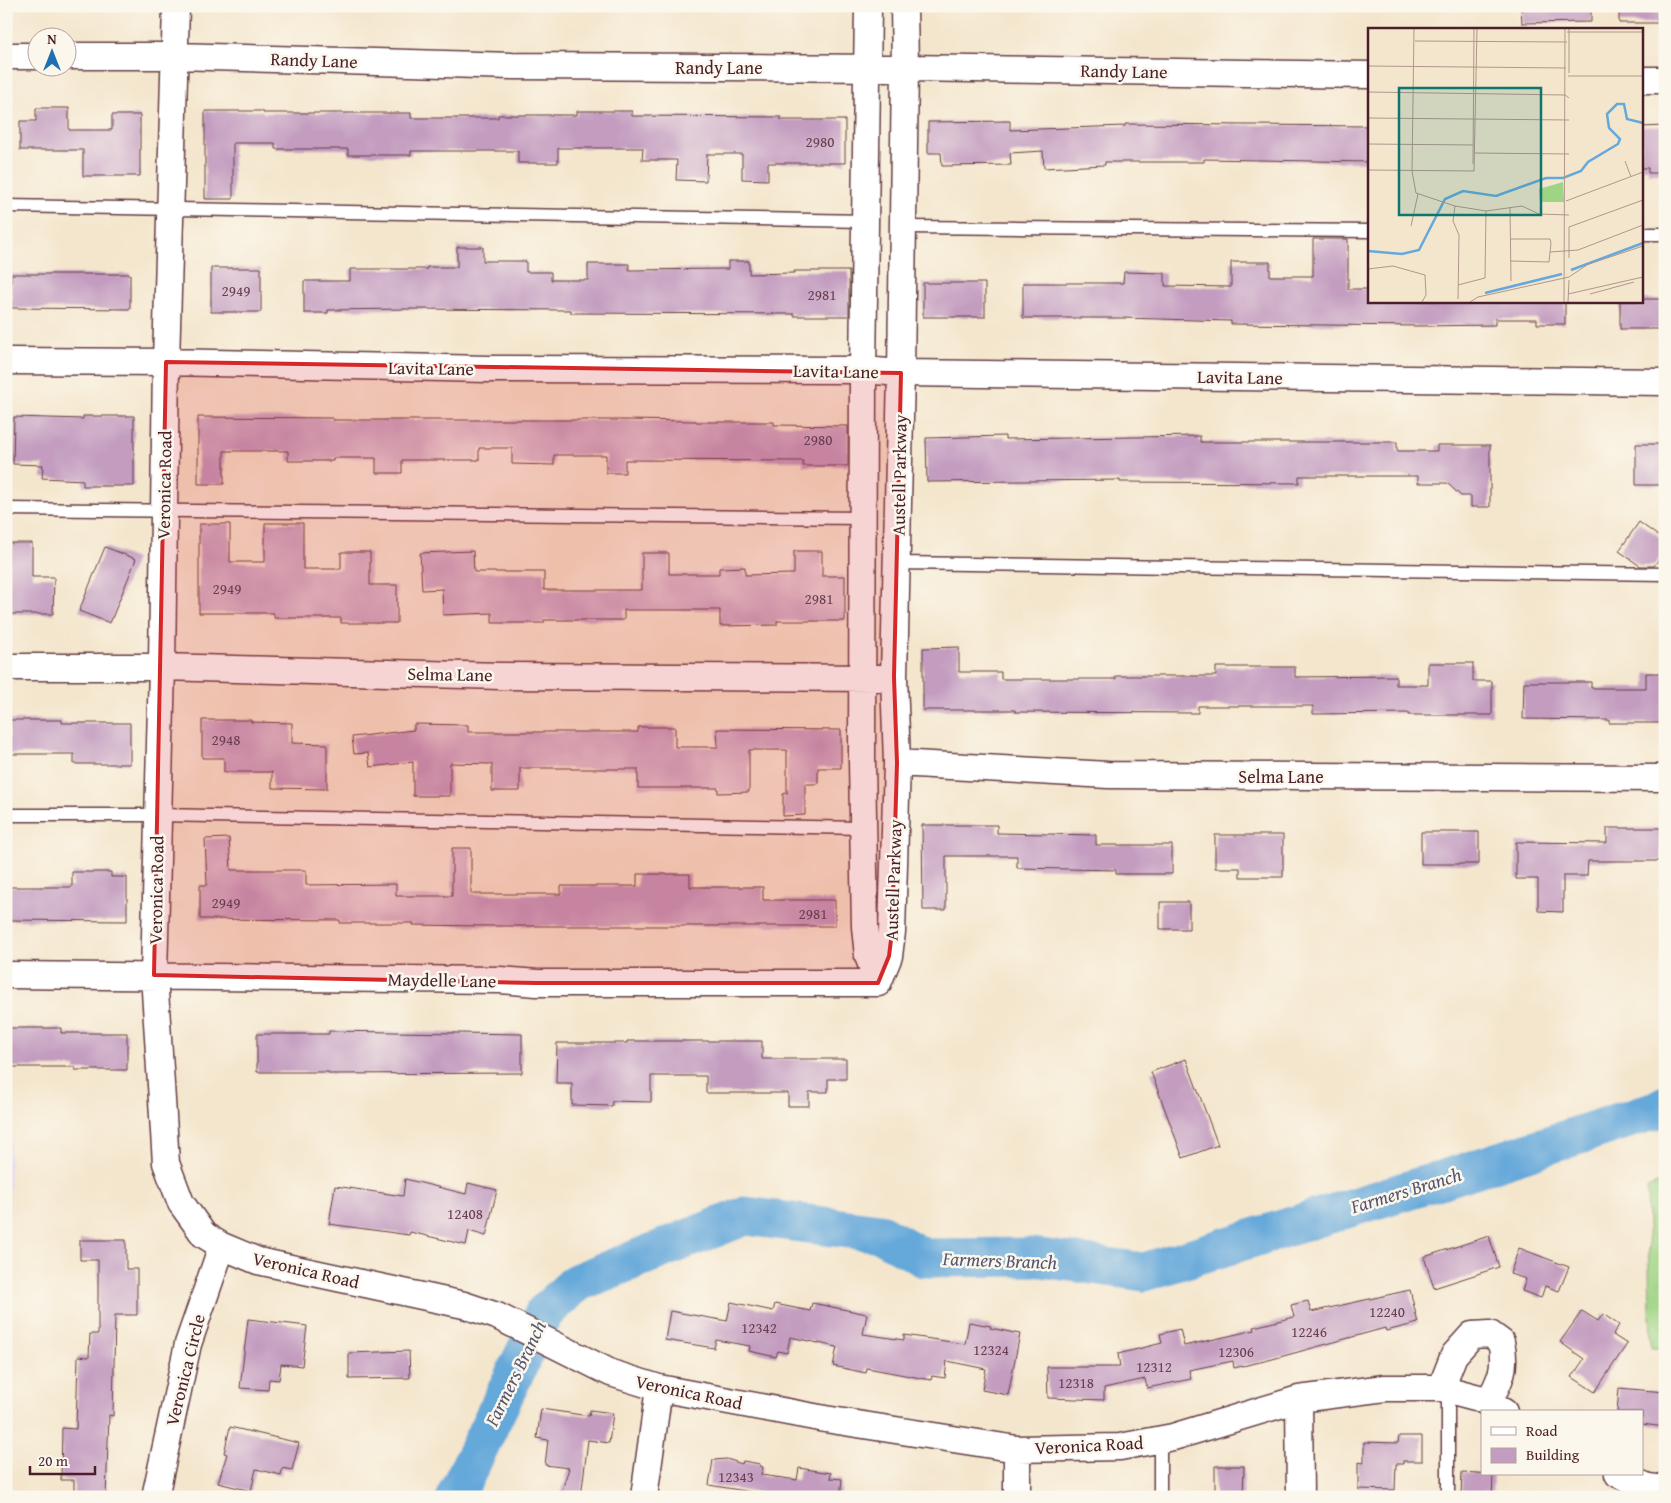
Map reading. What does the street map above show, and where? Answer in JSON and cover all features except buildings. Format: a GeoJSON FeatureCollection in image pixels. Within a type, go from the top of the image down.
{"type":"FeatureCollection","features":[{"type":"Feature","properties":{"kind":"street","name":"Veronica Road"},"geometry":{"type":"LineString","coordinates":[[176,6],[166,362],[162,667],[154,975],[166,1163],[181,1203],[204,1235],[222,1246],[258,1261],[464,1305],[497,1316],[611,1373],[659,1388],[825,1419],[1017,1449],[1120,1447],[1173,1437],[1300,1400],[1385,1388],[1444,1389],[1479,1398],[1496,1407],[1505,1357],[1501,1342],[1490,1334],[1472,1335],[1454,1355],[1444,1389]]}},
{"type":"Feature","properties":{"kind":"street","name":"Austell Parkway"},"geometry":{"type":"LineString","coordinates":[[868,6],[862,518],[864,927],[868,956],[878,983]]}},
{"type":"Feature","properties":{"kind":"street","name":"Austell Parkway"},"geometry":{"type":"LineString","coordinates":[[878,983],[889,956],[892,932],[897,763],[894,677],[901,373],[905,68],[904,6]]}},
{"type":"Feature","properties":{"kind":"street"},"geometry":{"type":"LineString","coordinates":[[6,56],[28,56]]}},
{"type":"Feature","properties":{"kind":"street","name":"Randy Lane"},"geometry":{"type":"LineString","coordinates":[[78,56],[176,56],[512,66],[905,68],[1368,75]]}},
{"type":"Feature","properties":{"kind":"street"},"geometry":{"type":"LineString","coordinates":[[1644,80],[1665,80]]}},
{"type":"Feature","properties":{"kind":"street","name":"Lavita Lane"},"geometry":{"type":"LineString","coordinates":[[6,361],[166,362],[488,369],[863,370],[901,373],[1665,382]]}},
{"type":"Feature","properties":{"kind":"street","name":"Selma Lane"},"geometry":{"type":"LineString","coordinates":[[6,667],[162,667],[501,676],[894,677]]}},
{"type":"Feature","properties":{"kind":"street","name":"Selma Lane"},"geometry":{"type":"LineString","coordinates":[[897,763],[1108,775],[1665,778]]}},
{"type":"Feature","properties":{"kind":"street","name":"Maydelle Lane"},"geometry":{"type":"LineString","coordinates":[[6,975],[500,980],[537,983],[878,983]]}},
{"type":"Feature","properties":{"kind":"street","name":"Veronica Circle"},"geometry":{"type":"LineString","coordinates":[[155,1497],[188,1344],[222,1246]]}},
{"type":"Feature","properties":{"kind":"street"},"geometry":{"type":"LineString","coordinates":[[644,1497],[659,1388]]}},
{"type":"Feature","properties":{"kind":"street"},"geometry":{"type":"LineString","coordinates":[[1300,1400],[1300,1497]]}},
{"type":"Feature","properties":{"kind":"street"},"geometry":{"type":"LineString","coordinates":[[1017,1449],[1017,1497]]}},
{"type":"Feature","properties":{"kind":"street"},"geometry":{"type":"LineString","coordinates":[[1623,1476],[1648,1487],[1665,1489]]}},
{"type":"Feature","properties":{"kind":"lane"},"geometry":{"type":"LineString","coordinates":[[6,206],[864,221]]}},
{"type":"Feature","properties":{"kind":"lane"},"geometry":{"type":"LineString","coordinates":[[903,227],[1368,231]]}},
{"type":"Feature","properties":{"kind":"lane"},"geometry":{"type":"LineString","coordinates":[[1644,234],[1665,234]]}},
{"type":"Feature","properties":{"kind":"lane"},"geometry":{"type":"LineString","coordinates":[[6,509],[862,518]]}},
{"type":"Feature","properties":{"kind":"lane"},"geometry":{"type":"LineString","coordinates":[[897,564],[1665,574]]}},
{"type":"Feature","properties":{"kind":"lane"},"geometry":{"type":"LineString","coordinates":[[6,815],[158,815],[863,828]]}},
{"type":"Feature","properties":{"kind":"lane"},"geometry":{"type":"LineString","coordinates":[[1444,1389],[1448,1497]]}},
{"type":"Feature","properties":{"kind":"lane"},"geometry":{"type":"LineString","coordinates":[[1160,1440],[1160,1497]]}},
{"type":"Feature","properties":{"kind":"highlighted area"},"geometry":{"type":"Polygon","coordinates":[[[166,362],[901,373],[894,677],[897,763],[892,932],[889,956],[878,983],[537,983],[154,975],[166,362]]]}},
{"type":"Feature","properties":{"kind":"shaded area"},"geometry":{"type":"Polygon","coordinates":[[[6,1124],[11,1124],[6,1293],[6,1124]]]}},
{"type":"Feature","properties":{"kind":"green space"},"geometry":{"type":"Polygon","coordinates":[[[1665,1181],[1665,1348],[1651,1348],[1647,1188],[1665,1181]]]}},
{"type":"Feature","properties":{"kind":"waterway","name":"Farmers Branch"},"geometry":{"type":"LineString","coordinates":[[455,1497],[544,1313],[576,1283],[745,1216],[880,1233],[924,1258],[1033,1257],[1144,1272],[1453,1176],[1656,1110],[1665,1105]]}}]}
